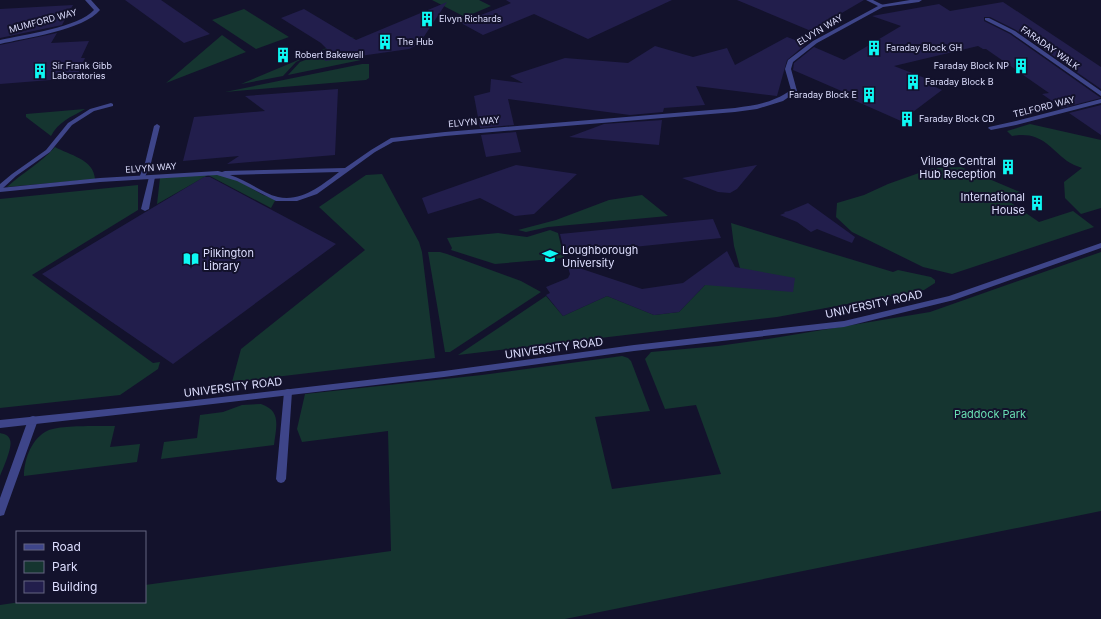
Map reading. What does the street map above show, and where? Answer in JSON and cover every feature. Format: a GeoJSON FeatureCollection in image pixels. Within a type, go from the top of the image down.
{"type":"FeatureCollection","features":[{"type":"Feature","properties":{"kind":"street","name":"MUMFORD WAY"},"geometry":{"type":"LineString","coordinates":[[0,42],[63,27],[91,18],[98,10],[88,0]]}},
{"type":"Feature","properties":{"kind":"street"},"geometry":{"type":"LineString","coordinates":[[869,0],[882,6]]}},
{"type":"Feature","properties":{"kind":"street","name":"ELVYN WAY"},"geometry":{"type":"LineString","coordinates":[[0,189],[100,180],[218,173],[239,180],[278,199],[298,199],[315,193],[385,143],[399,138],[728,111],[757,107],[781,100],[794,92],[788,69],[790,61],[815,42],[882,6],[919,0]]}},
{"type":"Feature","properties":{"kind":"street","name":"FARADAY WALK"},"geometry":{"type":"LineString","coordinates":[[987,19],[1013,32],[1101,94]]}},
{"type":"Feature","properties":{"kind":"street","name":"TELFORD WAY"},"geometry":{"type":"LineString","coordinates":[[991,128],[1101,101]]}},
{"type":"Feature","properties":{"kind":"street"},"geometry":{"type":"LineString","coordinates":[[0,189],[14,175],[48,151],[75,120],[92,110],[111,105]]}},
{"type":"Feature","properties":{"kind":"street"},"geometry":{"type":"LineString","coordinates":[[142,178],[148,164],[157,126]]}},
{"type":"Feature","properties":{"kind":"street"},"geometry":{"type":"LineString","coordinates":[[218,173],[347,170]]}},
{"type":"Feature","properties":{"kind":"street"},"geometry":{"type":"LineString","coordinates":[[145,209],[152,177]]}},
{"type":"Feature","properties":{"kind":"street","name":"UNIVERSITY ROAD"},"geometry":{"type":"LineString","coordinates":[[0,424],[444,374],[634,348],[844,324],[951,298],[1101,244]]}},
{"type":"Feature","properties":{"kind":"street"},"geometry":{"type":"LineString","coordinates":[[281,479],[288,392]]}},
{"type":"Feature","properties":{"kind":"street"},"geometry":{"type":"LineString","coordinates":[[0,512],[33,420]]}},
{"type":"Feature","properties":{"kind":"green space"},"geometry":{"type":"Polygon","coordinates":[[[432,0],[479,0],[491,6],[465,17],[432,0]]]}},
{"type":"Feature","properties":{"kind":"green space"},"geometry":{"type":"Polygon","coordinates":[[[244,9],[289,37],[256,49],[212,20],[244,9]]]}},
{"type":"Feature","properties":{"kind":"green space"},"geometry":{"type":"Polygon","coordinates":[[[222,35],[246,52],[166,83],[222,35]]]}},
{"type":"Feature","properties":{"kind":"green space"},"geometry":{"type":"Polygon","coordinates":[[[353,37],[296,62],[283,76],[241,84],[353,37]]]}},
{"type":"Feature","properties":{"kind":"green space"},"geometry":{"type":"Polygon","coordinates":[[[321,54],[326,57],[336,59],[360,57],[361,60],[288,75],[300,62],[321,54]]]}},
{"type":"Feature","properties":{"kind":"green space"},"geometry":{"type":"Polygon","coordinates":[[[362,64],[369,64],[369,78],[366,80],[225,92],[362,64]]]}},
{"type":"Feature","properties":{"kind":"green space"},"geometry":{"type":"Polygon","coordinates":[[[85,109],[61,123],[51,136],[26,117],[26,114],[85,109]]]}},
{"type":"Feature","properties":{"kind":"green space"},"geometry":{"type":"Polygon","coordinates":[[[1030,124],[1101,140],[1101,208],[1081,214],[1065,198],[1064,182],[1082,168],[1069,162],[1049,145],[1037,138],[1022,135],[1012,136],[1007,131],[1030,124]]]}},
{"type":"Feature","properties":{"kind":"green space"},"geometry":{"type":"Polygon","coordinates":[[[55,147],[86,162],[94,172],[95,179],[7,187],[44,158],[55,147]]]}},
{"type":"Feature","properties":{"kind":"green space"},"geometry":{"type":"Polygon","coordinates":[[[961,167],[1020,192],[1007,200],[1039,222],[1073,211],[1094,227],[952,274],[923,267],[852,232],[836,217],[837,203],[864,195],[888,184],[933,168],[961,167]]]}},
{"type":"Feature","properties":{"kind":"green space"},"geometry":{"type":"Polygon","coordinates":[[[217,174],[237,180],[263,195],[276,199],[271,208],[208,175],[157,204],[160,178],[217,174]]]}},
{"type":"Feature","properties":{"kind":"green space"},"geometry":{"type":"Polygon","coordinates":[[[382,174],[419,242],[422,252],[435,358],[232,382],[241,349],[365,250],[319,207],[366,175],[382,174]]]}},
{"type":"Feature","properties":{"kind":"green space"},"geometry":{"type":"Polygon","coordinates":[[[138,185],[138,210],[32,275],[153,363],[160,362],[158,369],[120,395],[0,408],[0,199],[138,185]]]}},
{"type":"Feature","properties":{"kind":"green space"},"geometry":{"type":"Polygon","coordinates":[[[642,195],[668,216],[548,227],[526,232],[518,230],[556,220],[609,200],[642,195]]]}},
{"type":"Feature","properties":{"kind":"green space"},"geometry":{"type":"Polygon","coordinates":[[[731,223],[893,272],[898,270],[931,277],[935,280],[935,283],[924,290],[777,317],[458,355],[546,296],[563,316],[607,296],[654,315],[679,312],[705,285],[740,268],[734,246],[731,223]]]}},
{"type":"Feature","properties":{"kind":"green space"},"geometry":{"type":"Polygon","coordinates":[[[550,230],[558,233],[564,258],[495,264],[451,250],[452,248],[447,238],[498,233],[527,237],[550,230]]]}},
{"type":"Feature","properties":{"kind":"green space"},"geometry":{"type":"Polygon","coordinates":[[[428,252],[440,252],[447,254],[521,281],[541,292],[450,352],[445,352],[428,252]]]}},
{"type":"Feature","properties":{"kind":"green space","name":"Paddock Park"},"geometry":{"type":"Polygon","coordinates":[[[1101,252],[1101,511],[565,619],[0,619],[0,605],[16,603],[146,603],[146,585],[391,551],[388,431],[302,442],[297,429],[305,394],[482,375],[622,356],[631,361],[650,411],[595,417],[612,489],[721,474],[696,405],[665,409],[645,359],[651,352],[718,346],[768,339],[930,312],[1101,252]]]}},
{"type":"Feature","properties":{"kind":"green space"},"geometry":{"type":"Polygon","coordinates":[[[261,404],[268,407],[275,415],[276,426],[274,445],[161,459],[164,442],[197,438],[200,415],[223,412],[242,405],[261,404]]]}},
{"type":"Feature","properties":{"kind":"green space"},"geometry":{"type":"Polygon","coordinates":[[[115,426],[110,447],[140,444],[137,462],[24,476],[24,469],[30,449],[43,433],[55,428],[115,426]]]}},
{"type":"Feature","properties":{"kind":"green space"},"geometry":{"type":"Polygon","coordinates":[[[0,433],[5,434],[11,443],[0,476],[0,433]]]}},
{"type":"Feature","properties":{"kind":"building"},"geometry":{"type":"Polygon","coordinates":[[[125,0],[161,0],[210,34],[184,43],[125,0]]]}},
{"type":"Feature","properties":{"kind":"building"},"geometry":{"type":"Polygon","coordinates":[[[506,0],[672,0],[588,39],[534,14],[483,35],[461,23],[511,3],[506,0]]]}},
{"type":"Feature","properties":{"kind":"building"},"geometry":{"type":"Polygon","coordinates":[[[737,0],[864,0],[811,31],[737,0]]]}},
{"type":"Feature","properties":{"kind":"building"},"geometry":{"type":"Polygon","coordinates":[[[447,2],[419,44],[409,49],[325,61],[323,54],[329,51],[321,43],[281,18],[304,9],[356,40],[447,2]]]}},
{"type":"Feature","properties":{"kind":"building"},"geometry":{"type":"Polygon","coordinates":[[[1003,2],[1101,67],[1101,89],[1016,30],[990,17],[984,17],[984,21],[1010,34],[1101,98],[1062,108],[1042,94],[1049,93],[986,49],[978,46],[894,66],[930,80],[926,83],[942,90],[901,121],[849,98],[853,96],[793,70],[794,63],[814,47],[844,60],[901,26],[872,16],[939,4],[950,11],[1003,2]]]}},
{"type":"Feature","properties":{"kind":"building"},"geometry":{"type":"Polygon","coordinates":[[[73,5],[62,25],[0,38],[0,9],[73,5]]]}},
{"type":"Feature","properties":{"kind":"building"},"geometry":{"type":"Polygon","coordinates":[[[57,33],[51,43],[89,41],[81,58],[85,58],[76,78],[0,84],[0,45],[57,33]]]}},
{"type":"Feature","properties":{"kind":"building"},"geometry":{"type":"Polygon","coordinates":[[[787,37],[806,44],[787,60],[777,96],[696,86],[705,105],[664,108],[663,112],[630,115],[508,99],[514,125],[480,128],[474,96],[490,92],[491,79],[523,83],[510,76],[565,58],[628,63],[655,46],[693,57],[727,48],[735,65],[787,37]]]}},
{"type":"Feature","properties":{"kind":"building"},"geometry":{"type":"Polygon","coordinates":[[[338,89],[335,155],[227,164],[239,156],[183,161],[194,117],[265,111],[245,96],[338,89]]]}},
{"type":"Feature","properties":{"kind":"building"},"geometry":{"type":"Polygon","coordinates":[[[1101,105],[1101,135],[1069,113],[1101,105]]]}},
{"type":"Feature","properties":{"kind":"building"},"geometry":{"type":"Polygon","coordinates":[[[662,120],[659,145],[569,137],[604,124],[662,120]]]}},
{"type":"Feature","properties":{"kind":"building"},"geometry":{"type":"Polygon","coordinates":[[[516,132],[521,152],[486,157],[481,135],[516,132]]]}},
{"type":"Feature","properties":{"kind":"building"},"geometry":{"type":"Polygon","coordinates":[[[516,165],[577,174],[534,214],[515,216],[480,198],[428,214],[422,198],[516,165]]]}},
{"type":"Feature","properties":{"kind":"building"},"geometry":{"type":"Polygon","coordinates":[[[757,165],[737,189],[730,193],[718,192],[682,178],[757,165]]]}},
{"type":"Feature","properties":{"kind":"building","name":"Pilkington Library"},"geometry":{"type":"Polygon","coordinates":[[[204,177],[210,177],[336,244],[173,364],[42,274],[204,177]]]}},
{"type":"Feature","properties":{"kind":"building"},"geometry":{"type":"Polygon","coordinates":[[[808,203],[855,237],[852,243],[817,229],[811,232],[797,222],[780,215],[808,203]]]}},
{"type":"Feature","properties":{"kind":"building"},"geometry":{"type":"Polygon","coordinates":[[[713,219],[721,238],[565,254],[560,234],[713,219]]]}},
{"type":"Feature","properties":{"kind":"building"},"geometry":{"type":"Polygon","coordinates":[[[727,251],[735,267],[795,278],[793,292],[705,285],[679,312],[654,315],[607,296],[563,316],[546,295],[550,293],[546,287],[568,278],[570,274],[567,264],[642,289],[683,283],[727,251]]]}},
{"type":"Feature","properties":{"kind":"place","name":"Elvyn Richards"},"geometry":{"type":"Point","coordinates":[427,19]}},
{"type":"Feature","properties":{"kind":"place","name":"The Hub"},"geometry":{"type":"Point","coordinates":[385,42]}},
{"type":"Feature","properties":{"kind":"place","name":"Faraday Block GH"},"geometry":{"type":"Point","coordinates":[874,48]}},
{"type":"Feature","properties":{"kind":"place","name":"Robert Bakewell"},"geometry":{"type":"Point","coordinates":[283,55]}},
{"type":"Feature","properties":{"kind":"place","name":"Faraday Block NP"},"geometry":{"type":"Point","coordinates":[1021,66]}},
{"type":"Feature","properties":{"kind":"place","name":"Sir Frank Gibb Laboratories"},"geometry":{"type":"Point","coordinates":[40,71]}},
{"type":"Feature","properties":{"kind":"place","name":"Faraday Block B"},"geometry":{"type":"Point","coordinates":[913,82]}},
{"type":"Feature","properties":{"kind":"place","name":"Faraday Block E"},"geometry":{"type":"Point","coordinates":[869,95]}},
{"type":"Feature","properties":{"kind":"place","name":"Faraday Block CD"},"geometry":{"type":"Point","coordinates":[907,119]}},
{"type":"Feature","properties":{"kind":"place","name":"Village Central Hub Reception"},"geometry":{"type":"Point","coordinates":[1008,167]}},
{"type":"Feature","properties":{"kind":"place","name":"International House"},"geometry":{"type":"Point","coordinates":[1037,203]}},
{"type":"Feature","properties":{"kind":"place","name":"Loughborough University"},"geometry":{"type":"Point","coordinates":[550,256]}},
{"type":"Feature","properties":{"kind":"place","name":"Pilkington Library"},"geometry":{"type":"Point","coordinates":[191,259]}}]}
